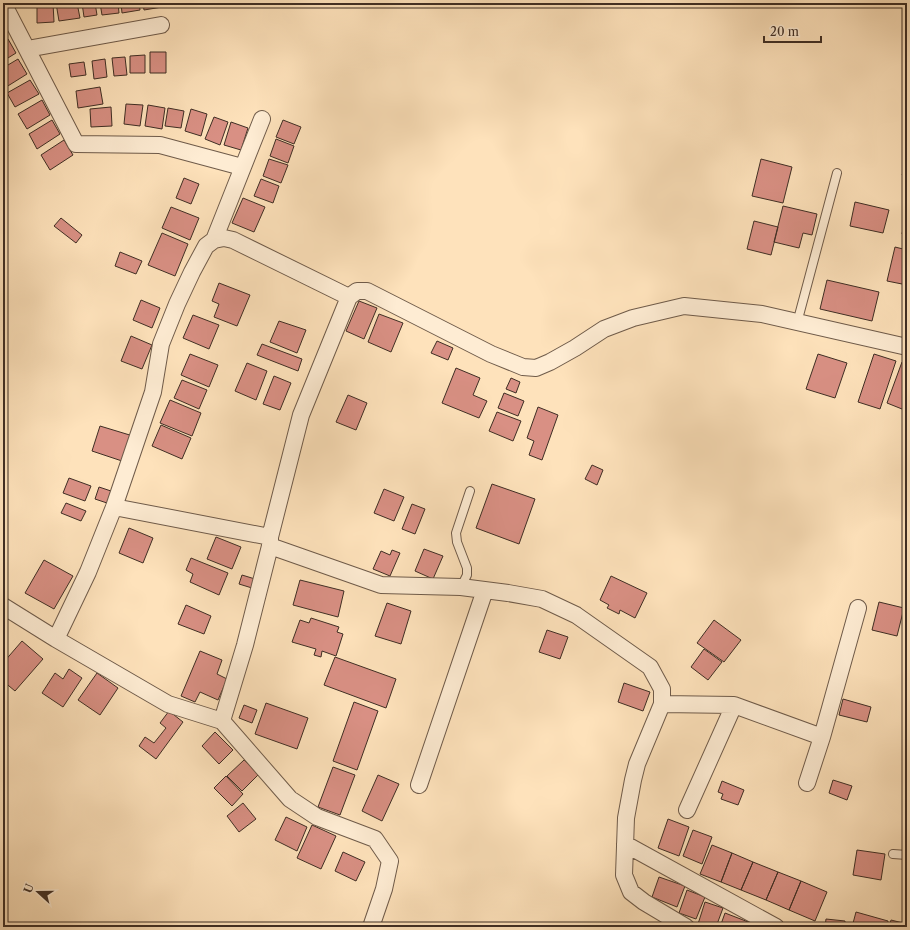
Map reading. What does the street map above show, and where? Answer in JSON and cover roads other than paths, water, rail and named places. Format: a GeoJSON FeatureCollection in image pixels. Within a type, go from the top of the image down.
{"type":"FeatureCollection","features":[{"type":"Feature","properties":{"kind":"street"},"geometry":{"type":"LineString","coordinates":[[3,3],[76,144],[160,145],[242,167]]}},
{"type":"Feature","properties":{"kind":"street"},"geometry":{"type":"LineString","coordinates":[[27,49],[161,26]]}},
{"type":"Feature","properties":{"kind":"street"},"geometry":{"type":"LineString","coordinates":[[214,240],[262,119]]}},
{"type":"Feature","properties":{"kind":"street"},"geometry":{"type":"LineString","coordinates":[[56,639],[88,572],[114,507],[153,392],[161,344],[192,272],[206,246],[214,240],[224,238],[233,240],[349,297]]}},
{"type":"Feature","properties":{"kind":"street"},"geometry":{"type":"LineString","coordinates":[[222,721],[245,645],[301,415],[349,297],[357,291],[367,291],[491,354],[523,367],[536,368],[550,362],[604,329],[625,320],[684,306],[762,314],[907,347]]}},
{"type":"Feature","properties":{"kind":"street"},"geometry":{"type":"LineString","coordinates":[[114,507],[270,541],[381,585],[461,587],[508,592],[542,599],[576,614],[650,667],[662,689],[662,704],[637,764],[626,818],[624,875],[631,892],[644,902],[686,927]]}},
{"type":"Feature","properties":{"kind":"street"},"geometry":{"type":"LineString","coordinates":[[419,785],[485,590]]}},
{"type":"Feature","properties":{"kind":"street"},"geometry":{"type":"LineString","coordinates":[[3,606],[56,639],[168,704],[222,721],[290,799],[316,817],[375,839],[390,861],[384,889],[371,927]]}},
{"type":"Feature","properties":{"kind":"street"},"geometry":{"type":"LineString","coordinates":[[807,783],[822,737],[858,608]]}},
{"type":"Feature","properties":{"kind":"street"},"geometry":{"type":"LineString","coordinates":[[662,704],[734,705],[822,737]]}},
{"type":"Feature","properties":{"kind":"street"},"geometry":{"type":"LineString","coordinates":[[687,810],[734,705]]}},
{"type":"Feature","properties":{"kind":"street"},"geometry":{"type":"LineString","coordinates":[[625,844],[776,927]]}},
{"type":"Feature","properties":{"kind":"lane"},"geometry":{"type":"LineString","coordinates":[[797,323],[837,173]]}},
{"type":"Feature","properties":{"kind":"lane"},"geometry":{"type":"LineString","coordinates":[[461,587],[467,575],[467,568],[457,542],[456,533],[470,491]]}},
{"type":"Feature","properties":{"kind":"lane"},"geometry":{"type":"LineString","coordinates":[[893,854],[907,855]]}}]}
